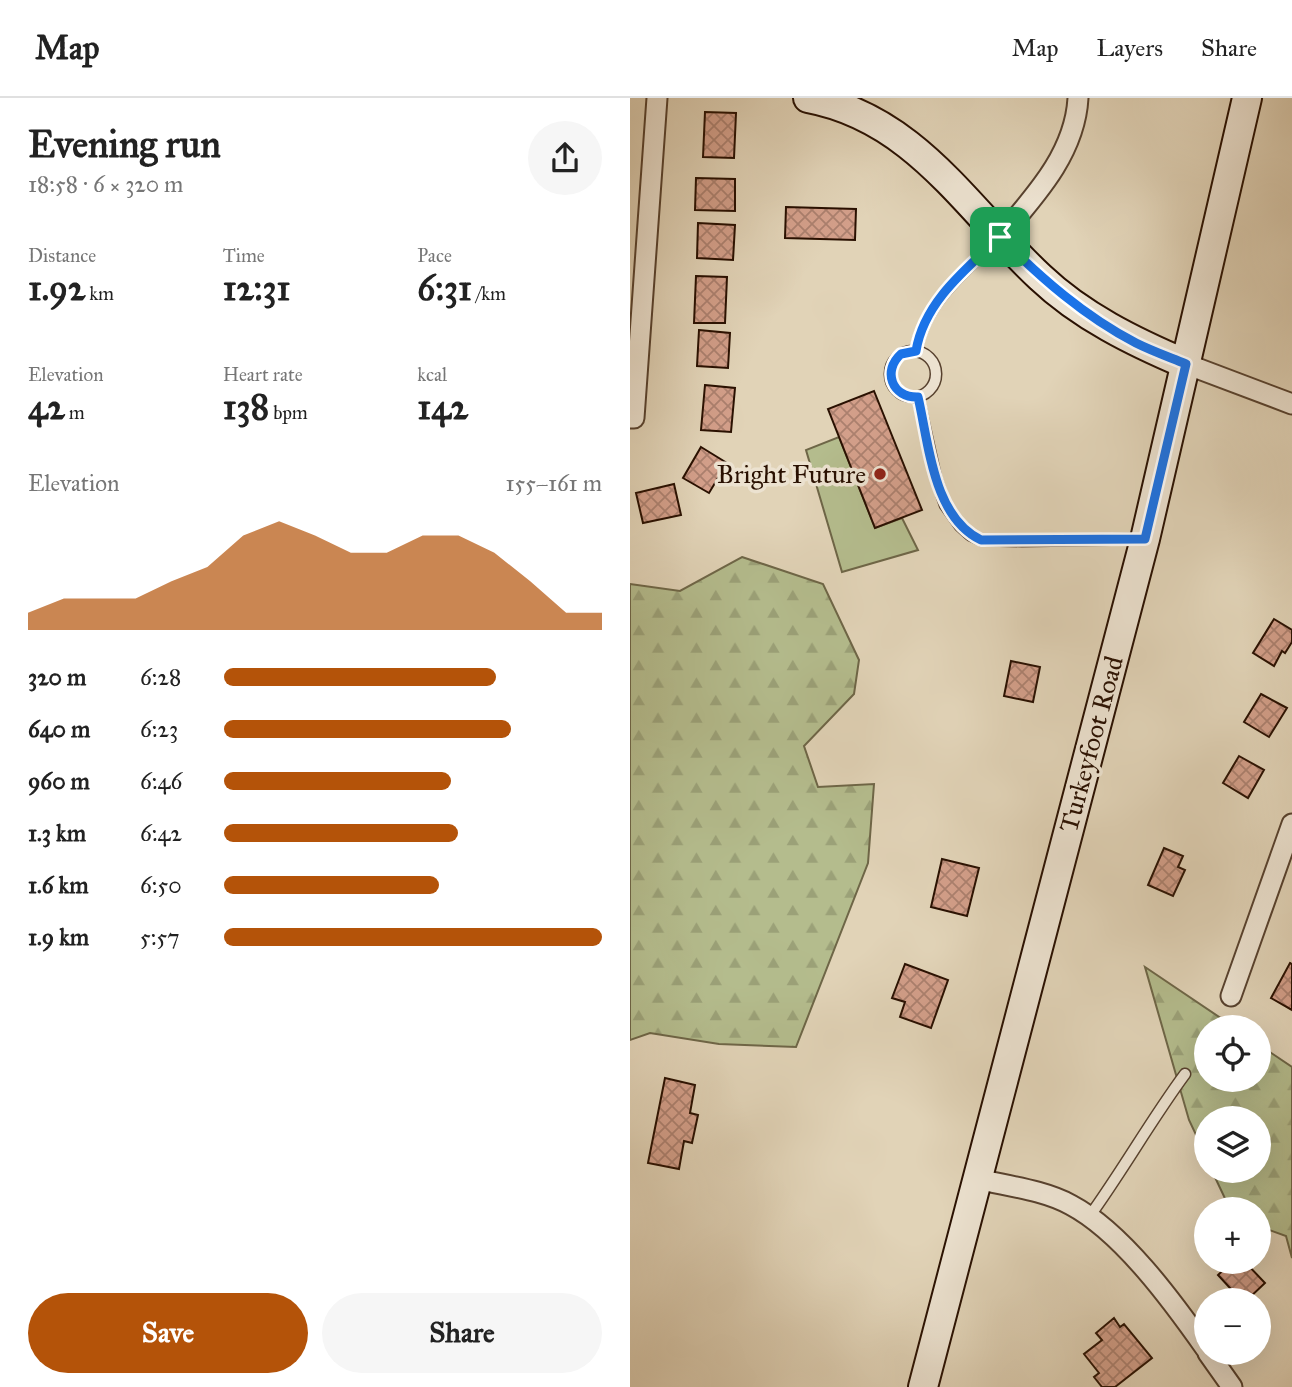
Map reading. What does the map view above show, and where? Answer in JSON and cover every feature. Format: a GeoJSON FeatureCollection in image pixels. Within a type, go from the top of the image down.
{"type":"FeatureCollection","features":[{"type":"Feature","properties":{"kind":"main road"},"geometry":{"type":"LineString","coordinates":[[808,98],[856,112],[888,129],[941,172],[1000,237],[1066,299],[1135,343],[1186,364]]}},
{"type":"Feature","properties":{"kind":"main road","name":"Turkeyfoot Road"},"geometry":{"type":"LineString","coordinates":[[923,1387],[1145,539],[1247,98]]}},
{"type":"Feature","properties":{"kind":"street"},"geometry":{"type":"LineString","coordinates":[[630,418],[634,418],[657,98]]}},
{"type":"Feature","properties":{"kind":"street"},"geometry":{"type":"LineString","coordinates":[[1000,237],[1061,160],[1078,108],[1078,98]]}},
{"type":"Feature","properties":{"kind":"street"},"geometry":{"type":"LineString","coordinates":[[1186,364],[1292,404]]}},
{"type":"Feature","properties":{"kind":"street"},"geometry":{"type":"LineString","coordinates":[[1231,996],[1292,824]]}},
{"type":"Feature","properties":{"kind":"street"},"geometry":{"type":"LineString","coordinates":[[978,1180],[1070,1204],[1098,1222],[1123,1246],[1194,1332]]}},
{"type":"Feature","properties":{"kind":"street"},"geometry":{"type":"LineString","coordinates":[[1217,1365],[1232,1387]]}},
{"type":"Feature","properties":{"kind":"lane"},"geometry":{"type":"LineString","coordinates":[[916,351],[926,319],[952,283],[1000,237]]}},
{"type":"Feature","properties":{"kind":"lane"},"geometry":{"type":"LineString","coordinates":[[916,351],[923,353],[934,363],[937,377],[931,390],[918,397],[910,397],[896,390],[890,375],[891,367],[901,354],[916,351]]}},
{"type":"Feature","properties":{"kind":"lane"},"geometry":{"type":"LineString","coordinates":[[918,397],[936,478],[946,505],[960,526],[970,535],[981,540],[1022,541],[1145,539]]}},
{"type":"Feature","properties":{"kind":"lane"},"geometry":{"type":"LineString","coordinates":[[1089,1218],[1185,1074]]}},
{"type":"Feature","properties":{"kind":"green space"},"geometry":{"type":"Polygon","coordinates":[[[839,437],[875,528],[902,518],[918,550],[842,572],[806,450],[839,437]]]}},
{"type":"Feature","properties":{"kind":"green space"},"geometry":{"type":"Polygon","coordinates":[[[742,557],[823,584],[859,660],[854,694],[804,746],[818,787],[874,784],[868,863],[796,1047],[719,1044],[650,1033],[630,1040],[630,584],[680,591],[742,557]]]}},
{"type":"Feature","properties":{"kind":"green space"},"geometry":{"type":"Polygon","coordinates":[[[1145,967],[1216,1015],[1194,1015],[1194,1092],[1271,1092],[1271,1053],[1292,1067],[1292,1258],[1286,1236],[1271,1231],[1271,1197],[1224,1197],[1218,1183],[1271,1183],[1271,1106],[1194,1106],[1194,1131],[1145,967]]]}},
{"type":"Feature","properties":{"kind":"building"},"geometry":{"type":"Polygon","coordinates":[[[705,112],[736,113],[734,158],[703,157],[705,112]]]}},
{"type":"Feature","properties":{"kind":"building"},"geometry":{"type":"Polygon","coordinates":[[[696,178],[735,179],[735,211],[695,210],[696,178]]]}},
{"type":"Feature","properties":{"kind":"building"},"geometry":{"type":"Polygon","coordinates":[[[786,207],[856,209],[855,240],[785,238],[786,207]]]}},
{"type":"Feature","properties":{"kind":"building"},"geometry":{"type":"Polygon","coordinates":[[[698,223],[735,225],[733,260],[697,258],[698,223]]]}},
{"type":"Feature","properties":{"kind":"building"},"geometry":{"type":"Polygon","coordinates":[[[696,276],[727,277],[725,323],[694,323],[696,276]]]}},
{"type":"Feature","properties":{"kind":"building"},"geometry":{"type":"Polygon","coordinates":[[[699,330],[730,333],[728,368],[697,366],[699,330]]]}},
{"type":"Feature","properties":{"kind":"building"},"geometry":{"type":"Polygon","coordinates":[[[705,385],[735,388],[731,432],[701,430],[705,385]]]}},
{"type":"Feature","properties":{"kind":"building","name":"Bright Future"},"geometry":{"type":"Polygon","coordinates":[[[874,391],[922,510],[875,528],[828,409],[874,391]]]}},
{"type":"Feature","properties":{"kind":"building"},"geometry":{"type":"Polygon","coordinates":[[[701,447],[727,463],[709,493],[683,478],[701,447]]]}},
{"type":"Feature","properties":{"kind":"building"},"geometry":{"type":"Polygon","coordinates":[[[674,484],[681,515],[643,523],[636,493],[674,484]]]}},
{"type":"Feature","properties":{"kind":"building"},"geometry":{"type":"Polygon","coordinates":[[[1274,619],[1292,630],[1292,642],[1285,653],[1282,651],[1274,666],[1253,653],[1274,619]]]}},
{"type":"Feature","properties":{"kind":"building"},"geometry":{"type":"Polygon","coordinates":[[[1011,661],[1040,667],[1033,702],[1004,696],[1011,661]]]}},
{"type":"Feature","properties":{"kind":"building"},"geometry":{"type":"Polygon","coordinates":[[[1261,694],[1287,708],[1269,737],[1244,722],[1261,694]]]}},
{"type":"Feature","properties":{"kind":"building"},"geometry":{"type":"Polygon","coordinates":[[[1239,756],[1264,770],[1248,798],[1223,783],[1239,756]]]}},
{"type":"Feature","properties":{"kind":"building"},"geometry":{"type":"Polygon","coordinates":[[[1164,848],[1183,856],[1178,867],[1185,870],[1173,896],[1148,885],[1164,848]]]}},
{"type":"Feature","properties":{"kind":"building"},"geometry":{"type":"Polygon","coordinates":[[[942,859],[979,868],[967,916],[931,907],[942,859]]]}},
{"type":"Feature","properties":{"kind":"building"},"geometry":{"type":"Polygon","coordinates":[[[1290,963],[1292,964],[1292,1010],[1271,998],[1290,963]]]}},
{"type":"Feature","properties":{"kind":"building"},"geometry":{"type":"Polygon","coordinates":[[[905,964],[948,980],[931,1028],[900,1017],[905,1002],[892,998],[905,964]]]}},
{"type":"Feature","properties":{"kind":"building"},"geometry":{"type":"Polygon","coordinates":[[[665,1078],[695,1085],[690,1113],[698,1115],[692,1143],[684,1141],[679,1169],[648,1163],[665,1078]]]}},
{"type":"Feature","properties":{"kind":"building"},"geometry":{"type":"Polygon","coordinates":[[[1256,1274],[1265,1283],[1260,1288],[1230,1288],[1218,1275],[1256,1274]]]}},
{"type":"Feature","properties":{"kind":"building"},"geometry":{"type":"Polygon","coordinates":[[[1114,1318],[1120,1327],[1124,1324],[1152,1358],[1115,1387],[1102,1387],[1094,1377],[1099,1373],[1084,1354],[1102,1340],[1096,1333],[1114,1318]]]}},
{"type":"Feature","properties":{"kind":"place","name":"Bright Future"},"geometry":{"type":"Point","coordinates":[880,474]}},
{"type":"Feature","properties":{"kind":"route"},"geometry":{"type":"LineString","coordinates":[[1000,237],[1066,299],[1135,343],[1186,364],[1145,539],[981,540],[960,526],[946,505],[936,478],[918,397],[910,397],[896,390],[891,383],[891,367],[901,354],[916,351],[926,319],[952,283],[1000,237]]}}]}
